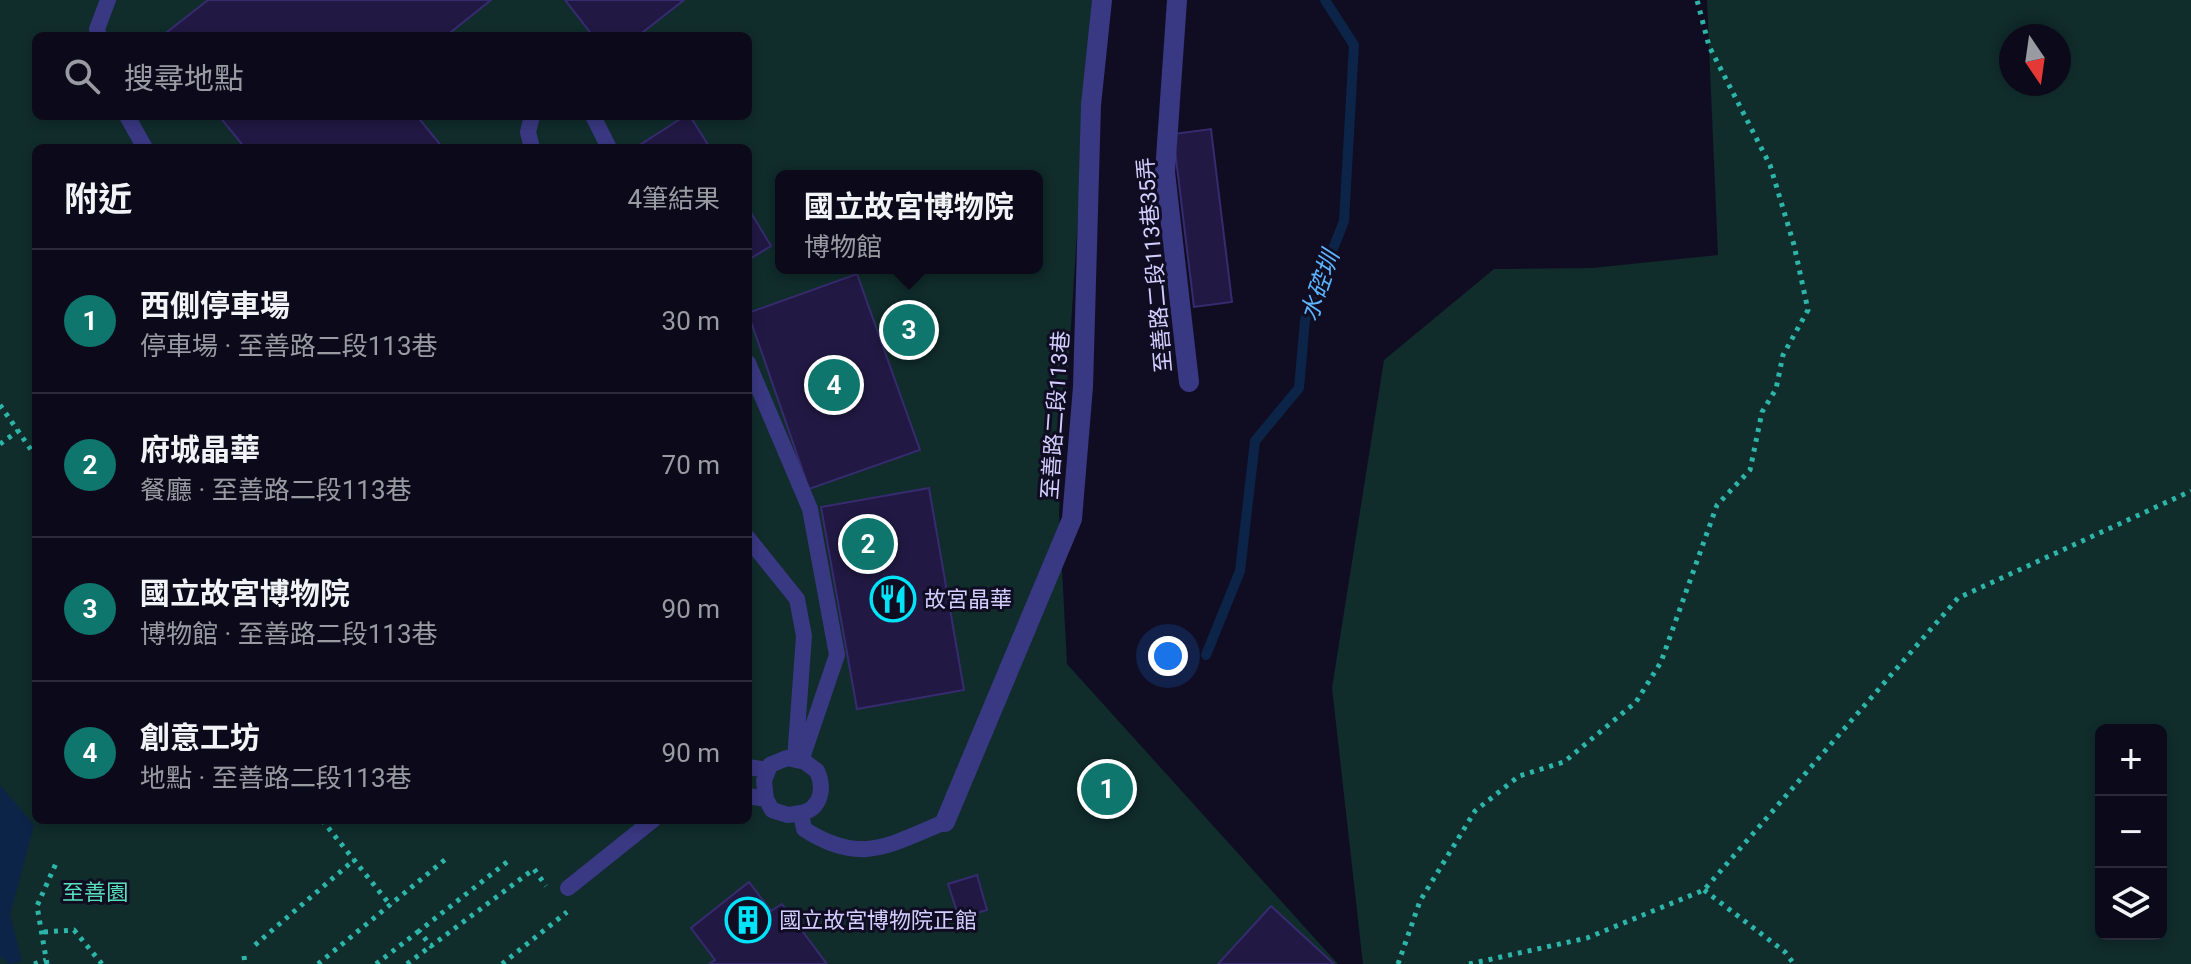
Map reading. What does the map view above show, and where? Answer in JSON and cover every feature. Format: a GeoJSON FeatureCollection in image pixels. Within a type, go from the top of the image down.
{"type":"FeatureCollection","features":[{"type":"Feature","properties":{"kind":"street","name":"至善路二段113巷"},"geometry":{"type":"LineString","coordinates":[[945,822],[1072,519],[1083,387],[1091,105],[1102,0]]}},
{"type":"Feature","properties":{"kind":"street","name":"至善路二段113巷35弄"},"geometry":{"type":"LineString","coordinates":[[1177,0],[1165,172],[1189,382]]}},
{"type":"Feature","properties":{"kind":"lane"},"geometry":{"type":"LineString","coordinates":[[98,32],[108,0]]}},
{"type":"Feature","properties":{"kind":"lane"},"geometry":{"type":"LineString","coordinates":[[129,120],[143,144]]}},
{"type":"Feature","properties":{"kind":"lane"},"geometry":{"type":"LineString","coordinates":[[531,120],[528,132],[531,144]]}},
{"type":"Feature","properties":{"kind":"lane"},"geometry":{"type":"LineString","coordinates":[[595,120],[607,144]]}},
{"type":"Feature","properties":{"kind":"lane"},"geometry":{"type":"LineString","coordinates":[[752,372],[810,509],[837,655],[798,760]]}},
{"type":"Feature","properties":{"kind":"lane"},"geometry":{"type":"LineString","coordinates":[[752,543],[797,599],[804,636],[798,760]]}},
{"type":"Feature","properties":{"kind":"lane"},"geometry":{"type":"LineString","coordinates":[[798,760],[817,771],[821,791],[815,806],[788,815],[772,810],[766,799],[764,781],[768,770],[777,761],[798,760]]}},
{"type":"Feature","properties":{"kind":"lane"},"geometry":{"type":"LineString","coordinates":[[752,768],[768,770]]}},
{"type":"Feature","properties":{"kind":"lane"},"geometry":{"type":"LineString","coordinates":[[752,797],[766,799]]}},
{"type":"Feature","properties":{"kind":"lane","name":"至善路二段113巷"},"geometry":{"type":"LineString","coordinates":[[801,813],[804,829],[827,843],[875,851],[945,822]]}},
{"type":"Feature","properties":{"kind":"lane"},"geometry":{"type":"LineString","coordinates":[[560,891],[648,824]]}},
{"type":"Feature","properties":{"kind":"path"},"geometry":{"type":"LineString","coordinates":[[1398,964],[1420,901],[1475,811],[1519,776],[1564,762],[1636,702],[1661,662],[1717,505],[1750,470],[1762,412],[1776,389],[1783,355],[1808,310],[1794,245],[1770,165],[1709,46],[1697,0]]}},
{"type":"Feature","properties":{"kind":"path"},"geometry":{"type":"LineString","coordinates":[[0,405],[32,451]]}},
{"type":"Feature","properties":{"kind":"path"},"geometry":{"type":"LineString","coordinates":[[0,444],[18,431]]}},
{"type":"Feature","properties":{"kind":"path"},"geometry":{"type":"LineString","coordinates":[[1469,964],[1587,938],[1704,890],[1958,598],[2191,491]]}},
{"type":"Feature","properties":{"kind":"path"},"geometry":{"type":"LineString","coordinates":[[325,824],[391,906]]}},
{"type":"Feature","properties":{"kind":"path"},"geometry":{"type":"LineString","coordinates":[[318,964],[447,858]]}},
{"type":"Feature","properties":{"kind":"path"},"geometry":{"type":"LineString","coordinates":[[255,945],[354,860]]}},
{"type":"Feature","properties":{"kind":"path"},"geometry":{"type":"LineString","coordinates":[[34,964],[46,962],[44,932],[37,906],[57,861]]}},
{"type":"Feature","properties":{"kind":"path"},"geometry":{"type":"LineString","coordinates":[[376,964],[507,862]]}},
{"type":"Feature","properties":{"kind":"path"},"geometry":{"type":"LineString","coordinates":[[407,964],[534,869],[560,891]]}},
{"type":"Feature","properties":{"kind":"path"},"geometry":{"type":"LineString","coordinates":[[1704,890],[1785,952],[1794,964]]}},
{"type":"Feature","properties":{"kind":"path"},"geometry":{"type":"LineString","coordinates":[[502,964],[568,913],[563,907]]}},
{"type":"Feature","properties":{"kind":"path"},"geometry":{"type":"LineString","coordinates":[[44,932],[74,930],[102,964]]}},
{"type":"Feature","properties":{"kind":"path"},"geometry":{"type":"LineString","coordinates":[[419,931],[431,946]]}},
{"type":"Feature","properties":{"kind":"path"},"geometry":{"type":"LineString","coordinates":[[244,956],[245,964]]}},
{"type":"Feature","properties":{"kind":"green space","name":"至善園"},"geometry":{"type":"Polygon","coordinates":[[[0,0],[1092,0],[1059,512],[1067,664],[1338,964],[0,964],[0,0]]]}},
{"type":"Feature","properties":{"kind":"green space"},"geometry":{"type":"Polygon","coordinates":[[[1707,0],[2191,0],[2191,964],[1363,964],[1332,688],[1384,360],[1494,269],[1592,268],[1718,255],[1707,0]]]}},
{"type":"Feature","properties":{"kind":"water"},"geometry":{"type":"Polygon","coordinates":[[[0,785],[34,825],[10,915],[22,961],[9,964],[0,956],[0,785]]]}},
{"type":"Feature","properties":{"kind":"building"},"geometry":{"type":"Polygon","coordinates":[[[208,0],[491,0],[451,32],[167,32],[208,0]]]}},
{"type":"Feature","properties":{"kind":"building"},"geometry":{"type":"Polygon","coordinates":[[[565,0],[684,0],[643,32],[590,32],[565,0]]]}},
{"type":"Feature","properties":{"kind":"building"},"geometry":{"type":"Polygon","coordinates":[[[222,120],[420,120],[440,144],[242,144],[222,120]]]}},
{"type":"Feature","properties":{"kind":"building"},"geometry":{"type":"Polygon","coordinates":[[[679,120],[692,120],[708,144],[641,144],[679,120]]]}},
{"type":"Feature","properties":{"kind":"building"},"geometry":{"type":"Polygon","coordinates":[[[1211,129],[1232,302],[1194,307],[1173,134],[1211,129]]]}},
{"type":"Feature","properties":{"kind":"building"},"geometry":{"type":"Polygon","coordinates":[[[752,215],[771,246],[752,258],[752,215]]]}},
{"type":"Feature","properties":{"kind":"building"},"geometry":{"type":"Polygon","coordinates":[[[857,274],[920,450],[809,489],[752,325],[752,312],[857,274]]]}},
{"type":"Feature","properties":{"kind":"building","name":"故宮晶華"},"geometry":{"type":"Polygon","coordinates":[[[929,488],[964,690],[857,709],[821,507],[929,488]]]}},
{"type":"Feature","properties":{"kind":"building"},"geometry":{"type":"Polygon","coordinates":[[[977,875],[987,910],[959,918],[948,884],[977,875]]]}},
{"type":"Feature","properties":{"kind":"building","name":"國立故宮博物院正館"},"geometry":{"type":"Polygon","coordinates":[[[749,882],[771,911],[782,904],[827,964],[709,964],[715,960],[691,928],[749,882]]]}},
{"type":"Feature","properties":{"kind":"building"},"geometry":{"type":"Polygon","coordinates":[[[1271,906],[1334,964],[1218,964],[1271,906]]]}},
{"type":"Feature","properties":{"kind":"waterway","name":"水硿圳"},"geometry":{"type":"LineString","coordinates":[[1206,655],[1240,571],[1255,441],[1299,388],[1305,320],[1344,221],[1354,45],[1325,0]]}},
{"type":"Feature","properties":{"kind":"place","name":"國立故宮博物院"},"geometry":{"type":"Point","coordinates":[909,330]}},
{"type":"Feature","properties":{"kind":"place","name":"創意工坊"},"geometry":{"type":"Point","coordinates":[834,385]}},
{"type":"Feature","properties":{"kind":"place","name":"府城晶華"},"geometry":{"type":"Point","coordinates":[868,544]}},
{"type":"Feature","properties":{"kind":"place","name":"故宮晶華"},"geometry":{"type":"Point","coordinates":[893,599]}},
{"type":"Feature","properties":{"kind":"place","name":"西側停車場"},"geometry":{"type":"Point","coordinates":[1107,789]}},
{"type":"Feature","properties":{"kind":"place","name":"國立故宮博物院正館"},"geometry":{"type":"Point","coordinates":[748,920]}}]}
